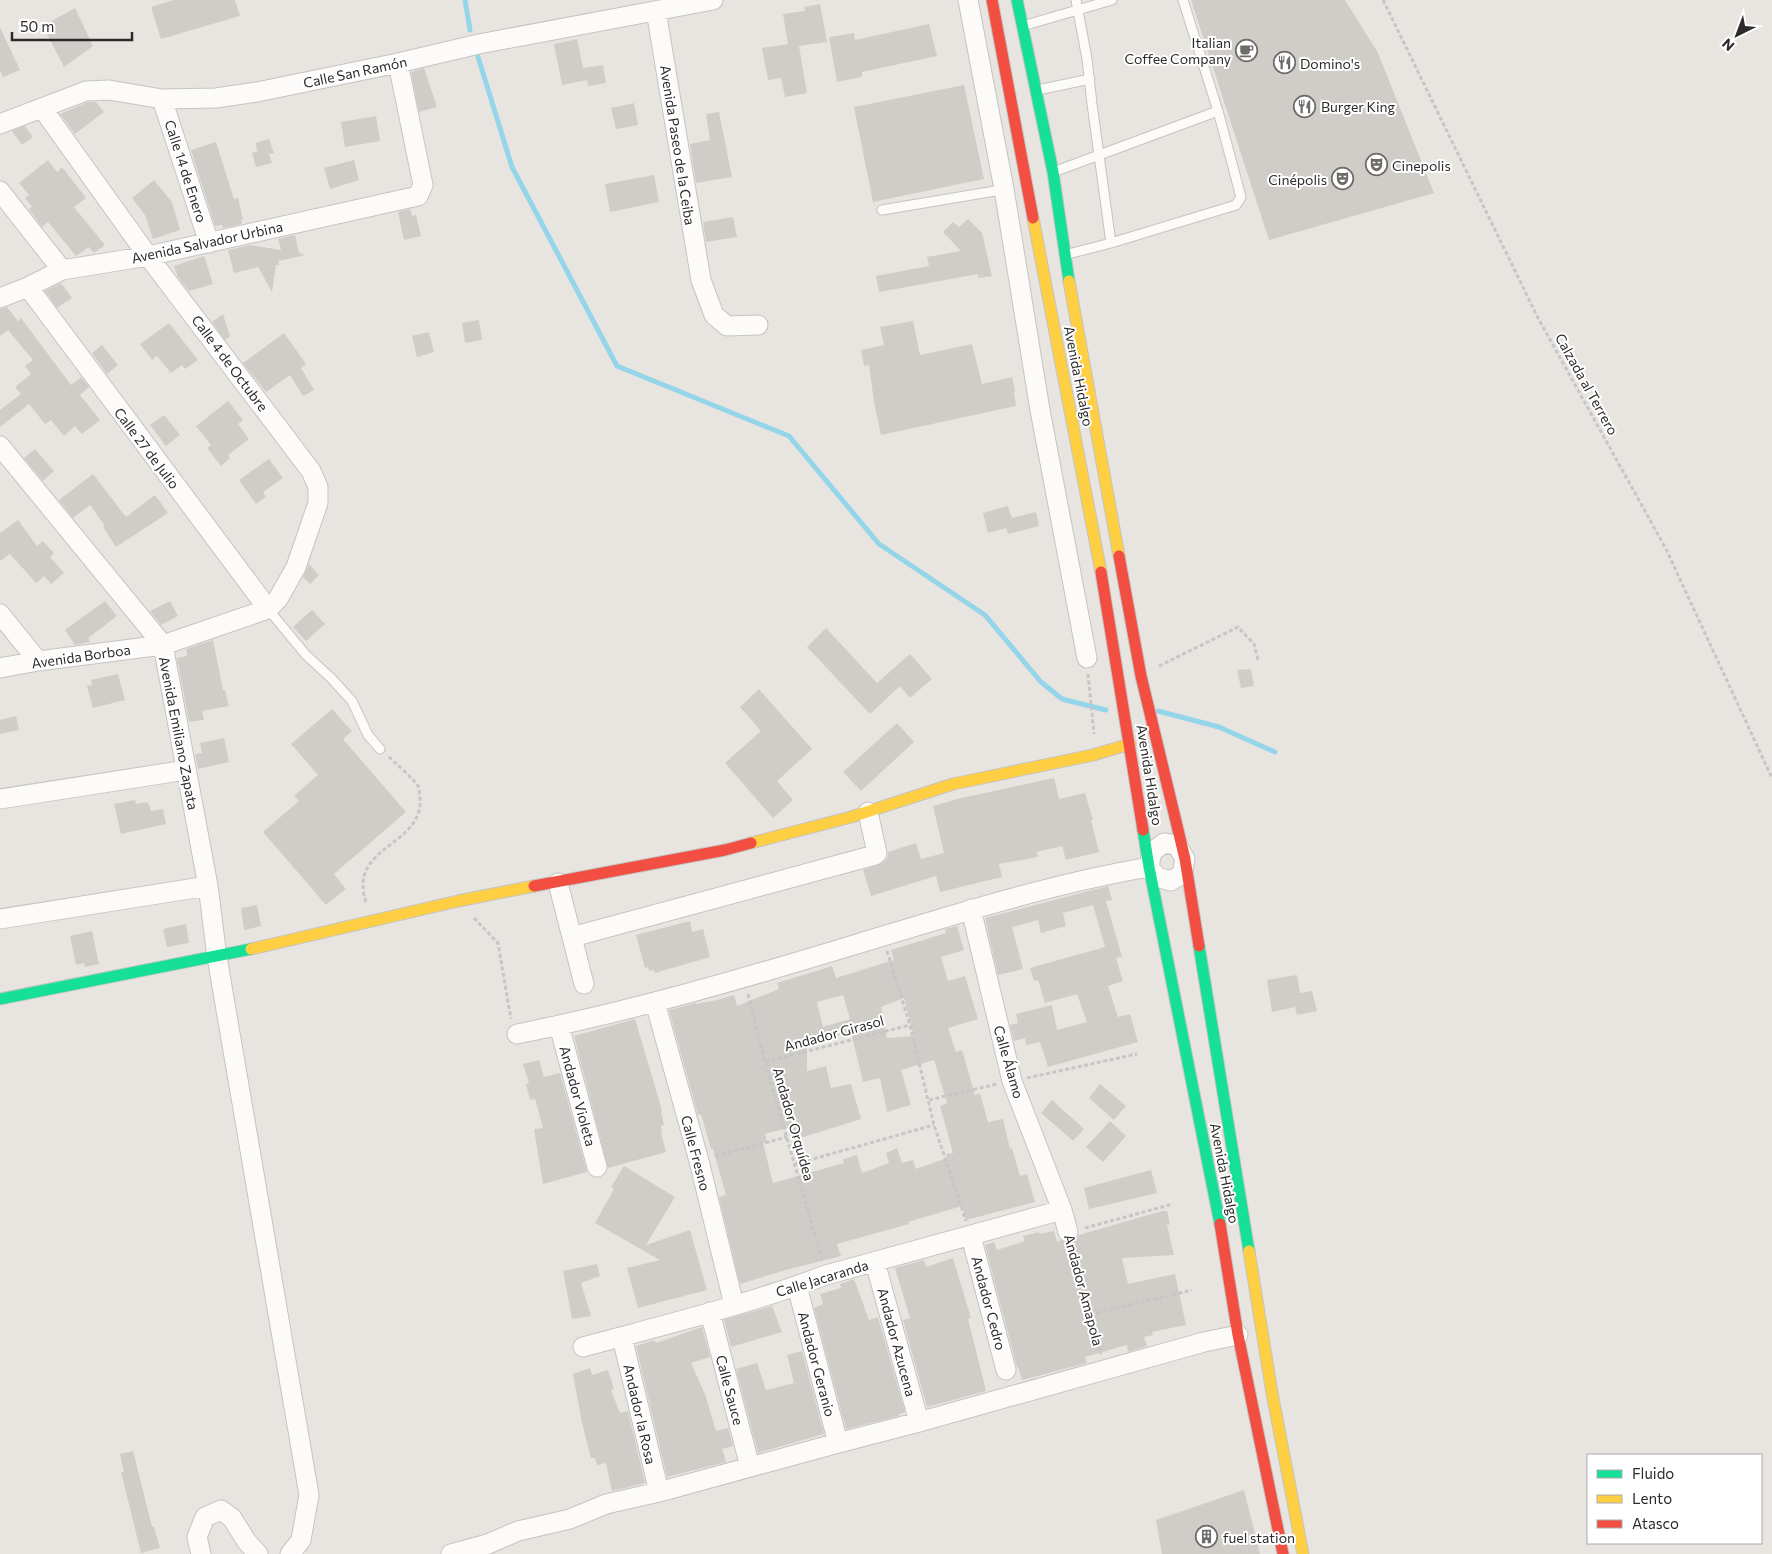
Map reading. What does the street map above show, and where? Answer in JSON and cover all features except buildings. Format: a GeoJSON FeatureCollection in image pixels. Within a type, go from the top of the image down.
{"type":"FeatureCollection","features":[{"type":"Feature","properties":{"kind":"main road","name":"Avenida Hidalgo"},"geometry":{"type":"LineString","coordinates":[[992,0],[1040,177],[1064,255],[1141,676],[1185,859],[1272,1393],[1303,1554]]}},
{"type":"Feature","properties":{"kind":"main road","name":"Avenida Hidalgo"},"geometry":{"type":"LineString","coordinates":[[1016,0],[1035,91],[1040,177],[1149,867],[1216,1201],[1238,1334],[1284,1554]]}},
{"type":"Feature","properties":{"kind":"main road"},"geometry":{"type":"LineString","coordinates":[[0,999],[217,957],[458,901],[725,850],[868,812],[954,784],[1092,755],[1130,744]]}},
{"type":"Feature","properties":{"kind":"street","name":"Calle San Ramón"},"geometry":{"type":"LineString","coordinates":[[0,124],[86,91],[109,90],[162,99],[216,98],[257,92],[479,44],[713,0]]}},
{"type":"Feature","properties":{"kind":"street"},"geometry":{"type":"LineString","coordinates":[[968,0],[1004,190],[1040,410],[1086,658]]}},
{"type":"Feature","properties":{"kind":"street","name":"Avenida Paseo de la Ceiba"},"geometry":{"type":"LineString","coordinates":[[656,11],[701,280],[714,316],[727,326],[758,325]]}},
{"type":"Feature","properties":{"kind":"street","name":"Avenida Salvador Urbina"},"geometry":{"type":"LineString","coordinates":[[0,298],[62,270],[148,256],[418,196],[423,185],[398,63]]}},
{"type":"Feature","properties":{"kind":"street","name":"Calle 14 de Enero"},"geometry":{"type":"LineString","coordinates":[[162,99],[209,243]]}},
{"type":"Feature","properties":{"kind":"street","name":"Calle 4 de Octubre"},"geometry":{"type":"LineString","coordinates":[[42,108],[148,256],[311,471],[318,487],[318,503],[296,567],[278,599],[268,609]]}},
{"type":"Feature","properties":{"kind":"street"},"geometry":{"type":"LineString","coordinates":[[0,191],[62,270]]}},
{"type":"Feature","properties":{"kind":"street","name":"Calle 27 de Julio"},"geometry":{"type":"LineString","coordinates":[[28,287],[268,609]]}},
{"type":"Feature","properties":{"kind":"street","name":"Avenida Emiliano Zapata"},"geometry":{"type":"LineString","coordinates":[[0,446],[163,645],[208,886],[217,957],[309,1495],[301,1540],[290,1554]]}},
{"type":"Feature","properties":{"kind":"street","name":"Avenida Borboa"},"geometry":{"type":"LineString","coordinates":[[0,668],[38,661],[163,645],[247,614],[268,609]]}},
{"type":"Feature","properties":{"kind":"street"},"geometry":{"type":"LineString","coordinates":[[0,614],[38,661]]}},
{"type":"Feature","properties":{"kind":"street"},"geometry":{"type":"LineString","coordinates":[[0,799],[186,770]]}},
{"type":"Feature","properties":{"kind":"street"},"geometry":{"type":"LineString","coordinates":[[572,937],[875,855],[877,853],[868,812]]}},
{"type":"Feature","properties":{"kind":"street"},"geometry":{"type":"LineString","coordinates":[[1164,843],[1177,845],[1185,859],[1182,874],[1171,881],[1157,877],[1149,867],[1152,852],[1164,843]]}},
{"type":"Feature","properties":{"kind":"street"},"geometry":{"type":"LineString","coordinates":[[517,1034],[655,1002],[744,978],[971,909],[1121,872],[1149,867]]}},
{"type":"Feature","properties":{"kind":"street"},"geometry":{"type":"LineString","coordinates":[[558,883],[584,984]]}},
{"type":"Feature","properties":{"kind":"street"},"geometry":{"type":"LineString","coordinates":[[0,919],[208,886]]}},
{"type":"Feature","properties":{"kind":"street","name":"Calle Álamo"},"geometry":{"type":"LineString","coordinates":[[971,909],[1012,1081],[1062,1210]]}},
{"type":"Feature","properties":{"kind":"street","name":"Calle Fresno"},"geometry":{"type":"LineString","coordinates":[[655,1002],[699,1161],[734,1305]]}},
{"type":"Feature","properties":{"kind":"street","name":"Andador Violeta"},"geometry":{"type":"LineString","coordinates":[[559,1025],[597,1166]]}},
{"type":"Feature","properties":{"kind":"street","name":"Andador Amapola"},"geometry":{"type":"LineString","coordinates":[[1062,1210],[1068,1232]]}},
{"type":"Feature","properties":{"kind":"street","name":"Calle Jacaranda"},"geometry":{"type":"LineString","coordinates":[[583,1347],[734,1305],[826,1275],[1062,1210]]}},
{"type":"Feature","properties":{"kind":"street","name":"Andador Cedro"},"geometry":{"type":"LineString","coordinates":[[971,1236],[1006,1370]]}},
{"type":"Feature","properties":{"kind":"street","name":"Andador Azucena"},"geometry":{"type":"LineString","coordinates":[[874,1262],[919,1422]]}},
{"type":"Feature","properties":{"kind":"street","name":"Andador Geranio"},"geometry":{"type":"LineString","coordinates":[[797,1286],[838,1443]]}},
{"type":"Feature","properties":{"kind":"street","name":"Calle Sauce"},"geometry":{"type":"LineString","coordinates":[[710,1312],[750,1467]]}},
{"type":"Feature","properties":{"kind":"street"},"geometry":{"type":"LineString","coordinates":[[450,1554],[488,1544],[518,1531],[570,1519],[606,1504],[659,1492],[1238,1334]]}},
{"type":"Feature","properties":{"kind":"street","name":"Andador la Rosa"},"geometry":{"type":"LineString","coordinates":[[622,1336],[659,1492]]}},
{"type":"Feature","properties":{"kind":"street"},"geometry":{"type":"LineString","coordinates":[[201,1554],[197,1537],[205,1517],[221,1510],[232,1518],[247,1542],[258,1554]]}},
{"type":"Feature","properties":{"kind":"lane"},"geometry":{"type":"LineString","coordinates":[[1076,0],[1088,58],[1098,154],[1111,243]]}},
{"type":"Feature","properties":{"kind":"lane"},"geometry":{"type":"LineString","coordinates":[[1021,27],[1112,0]]}},
{"type":"Feature","properties":{"kind":"lane"},"geometry":{"type":"LineString","coordinates":[[1064,255],[1111,243],[1236,204],[1241,197],[1218,111],[1183,0]]}},
{"type":"Feature","properties":{"kind":"lane"},"geometry":{"type":"LineString","coordinates":[[1035,91],[1090,79]]}},
{"type":"Feature","properties":{"kind":"lane"},"geometry":{"type":"LineString","coordinates":[[882,210],[1004,190],[1218,111]]}},
{"type":"Feature","properties":{"kind":"lane"},"geometry":{"type":"LineString","coordinates":[[268,609],[306,654],[332,678],[352,701],[368,735],[380,749]]}},
{"type":"Feature","properties":{"kind":"path","name":"Calzada al Terrero"},"geometry":{"type":"LineString","coordinates":[[1383,0],[1538,318],[1666,549],[1772,778]]}},
{"type":"Feature","properties":{"kind":"path"},"geometry":{"type":"LineString","coordinates":[[1141,676],[1238,627],[1254,644],[1258,660]]}},
{"type":"Feature","properties":{"kind":"path"},"geometry":{"type":"LineString","coordinates":[[1088,680],[1093,718]]}},
{"type":"Feature","properties":{"kind":"path"},"geometry":{"type":"LineString","coordinates":[[375,920],[365,897],[363,886],[364,874],[372,860],[414,824],[419,813],[420,798],[417,785],[380,749]]}},
{"type":"Feature","properties":{"kind":"path"},"geometry":{"type":"LineString","coordinates":[[458,901],[498,943],[512,1028],[517,1034]]}},
{"type":"Feature","properties":{"kind":"path"},"geometry":{"type":"LineString","coordinates":[[883,937],[910,1025],[934,1125],[971,1236]]}},
{"type":"Feature","properties":{"kind":"path","name":"Andador Orquídea"},"geometry":{"type":"LineString","coordinates":[[744,978],[764,1062],[826,1275]]}},
{"type":"Feature","properties":{"kind":"path","name":"Andador Girasol"},"geometry":{"type":"LineString","coordinates":[[764,1062],[910,1025]]}},
{"type":"Feature","properties":{"kind":"path"},"geometry":{"type":"LineString","coordinates":[[929,1100],[1137,1054]]}},
{"type":"Feature","properties":{"kind":"path"},"geometry":{"type":"LineString","coordinates":[[795,1164],[934,1125]]}},
{"type":"Feature","properties":{"kind":"path"},"geometry":{"type":"LineString","coordinates":[[699,1161],[787,1137]]}},
{"type":"Feature","properties":{"kind":"path"},"geometry":{"type":"LineString","coordinates":[[1068,1232],[1173,1204]]}},
{"type":"Feature","properties":{"kind":"path","name":"Andador Amapola"},"geometry":{"type":"LineString","coordinates":[[1068,1232],[1106,1370]]}},
{"type":"Feature","properties":{"kind":"path"},"geometry":{"type":"LineString","coordinates":[[1090,1315],[1192,1290]]}},
{"type":"Feature","properties":{"kind":"waterway"},"geometry":{"type":"LineString","coordinates":[[465,0],[470,30]]}},
{"type":"Feature","properties":{"kind":"waterway"},"geometry":{"type":"LineString","coordinates":[[478,57],[512,167],[617,366],[789,436],[879,544],[985,615],[1041,682],[1062,699],[1106,710]]}},
{"type":"Feature","properties":{"kind":"waterway"},"geometry":{"type":"LineString","coordinates":[[1158,711],[1219,727],[1275,752]]}},
{"type":"Feature","properties":{"kind":"traffic: fast"},"geometry":{"type":"LineString","coordinates":[[1017,0],[1053,172],[1069,281]]}},
{"type":"Feature","properties":{"kind":"traffic: fast"},"geometry":{"type":"LineString","coordinates":[[1143,830],[1220,1224]]}},
{"type":"Feature","properties":{"kind":"traffic: fast"},"geometry":{"type":"LineString","coordinates":[[1199,946],[1249,1251]]}},
{"type":"Feature","properties":{"kind":"traffic: fast"},"geometry":{"type":"LineString","coordinates":[[0,999],[251,949]]}},
{"type":"Feature","properties":{"kind":"traffic: slow"},"geometry":{"type":"LineString","coordinates":[[1033,218],[1101,572]]}},
{"type":"Feature","properties":{"kind":"traffic: slow"},"geometry":{"type":"LineString","coordinates":[[1069,281],[1119,556]]}},
{"type":"Feature","properties":{"kind":"traffic: slow"},"geometry":{"type":"LineString","coordinates":[[751,843],[851,817],[953,784],[1093,755],[1130,744]]}},
{"type":"Feature","properties":{"kind":"traffic: slow"},"geometry":{"type":"LineString","coordinates":[[251,949],[458,901],[534,886]]}},
{"type":"Feature","properties":{"kind":"traffic: slow"},"geometry":{"type":"LineString","coordinates":[[1249,1251],[1272,1393],[1303,1554]]}},
{"type":"Feature","properties":{"kind":"traffic: jam"},"geometry":{"type":"LineString","coordinates":[[992,0],[1033,218]]}},
{"type":"Feature","properties":{"kind":"traffic: jam"},"geometry":{"type":"LineString","coordinates":[[1119,556],[1141,676],[1185,859],[1199,946]]}},
{"type":"Feature","properties":{"kind":"traffic: jam"},"geometry":{"type":"LineString","coordinates":[[1101,572],[1143,830]]}},
{"type":"Feature","properties":{"kind":"traffic: jam"},"geometry":{"type":"LineString","coordinates":[[534,886],[725,850],[751,843]]}},
{"type":"Feature","properties":{"kind":"traffic: jam"},"geometry":{"type":"LineString","coordinates":[[1220,1224],[1238,1335],[1283,1554]]}},
{"type":"Feature","properties":{"kind":"place","name":"Italian Coffee Company"},"geometry":{"type":"Point","coordinates":[1247,50]}},
{"type":"Feature","properties":{"kind":"place","name":"Domino's"},"geometry":{"type":"Point","coordinates":[1284,63]}},
{"type":"Feature","properties":{"kind":"place","name":"Burger King"},"geometry":{"type":"Point","coordinates":[1305,106]}},
{"type":"Feature","properties":{"kind":"place","name":"Cinepolis"},"geometry":{"type":"Point","coordinates":[1376,165]}},
{"type":"Feature","properties":{"kind":"place","name":"Cinépolis"},"geometry":{"type":"Point","coordinates":[1343,179]}},
{"type":"Feature","properties":{"kind":"place","name":"fuel station"},"geometry":{"type":"Point","coordinates":[1207,1537]}}]}
